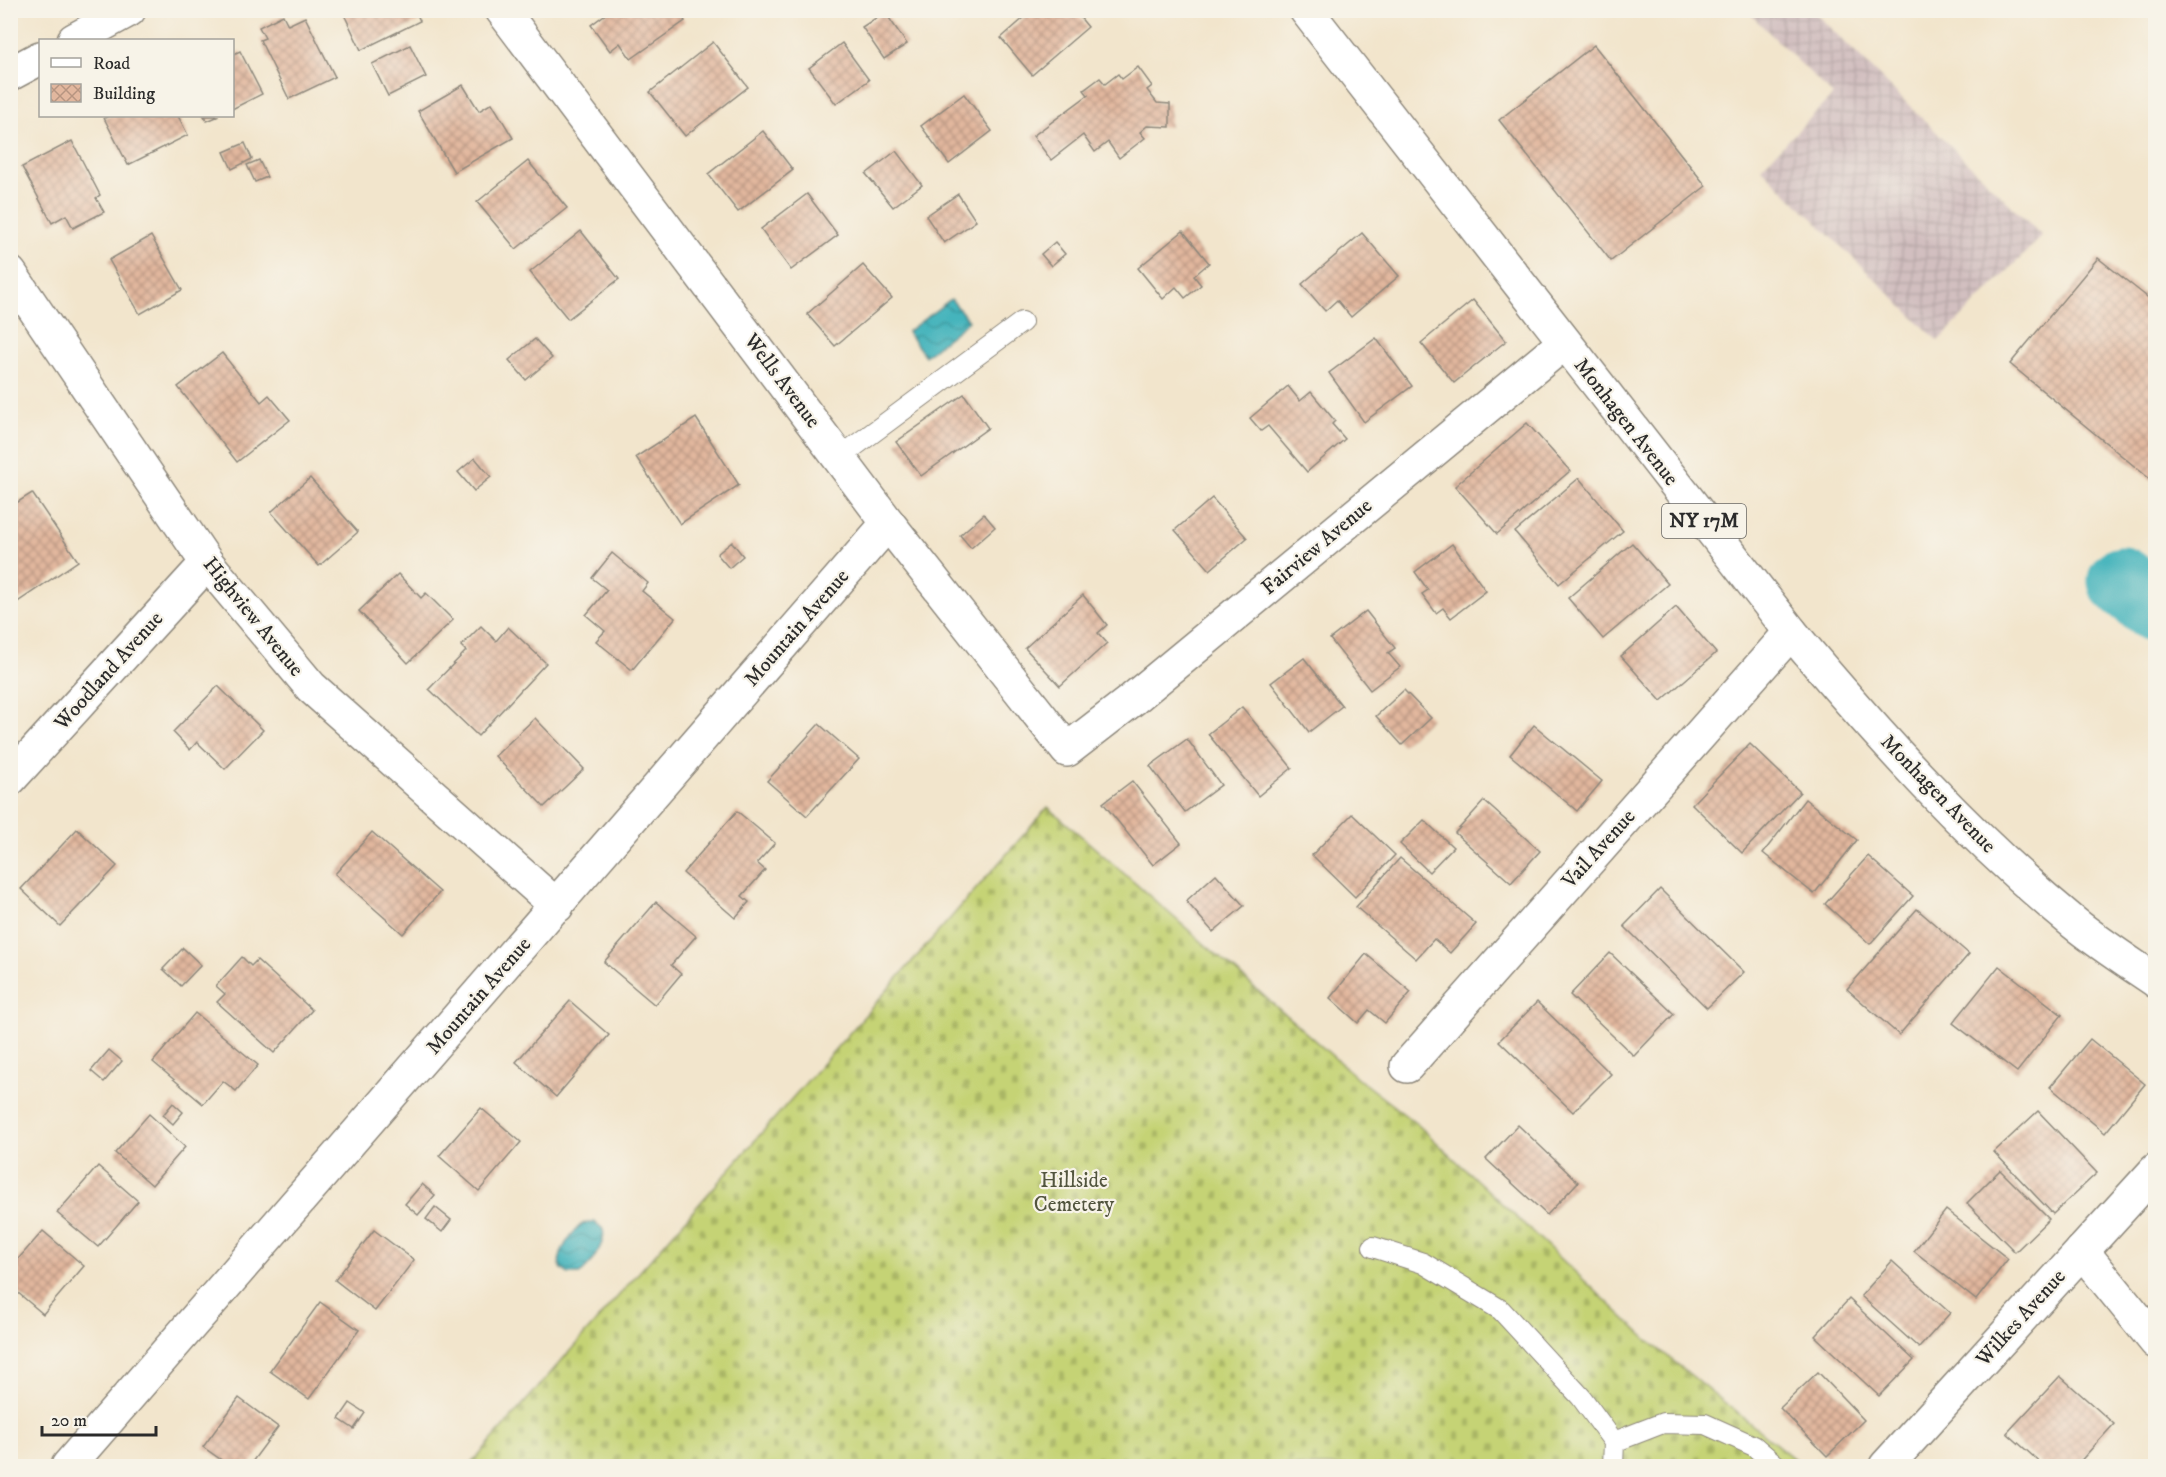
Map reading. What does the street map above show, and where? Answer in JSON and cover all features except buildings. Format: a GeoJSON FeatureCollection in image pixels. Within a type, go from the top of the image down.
{"type":"FeatureCollection","features":[{"type":"Feature","properties":{"kind":"street"},"geometry":{"type":"LineString","coordinates":[[76,39],[129,10]]}},
{"type":"Feature","properties":{"kind":"street","name":"Wells Avenue"},"geometry":{"type":"LineString","coordinates":[[502,10],[888,523],[1067,750]]}},
{"type":"Feature","properties":{"kind":"street","name":"Monhagen Avenue"},"geometry":{"type":"LineString","coordinates":[[1306,10],[1564,343],[1791,632],[1839,689],[1943,804],[2074,923],[2156,981]]}},
{"type":"Feature","properties":{"kind":"street"},"geometry":{"type":"LineString","coordinates":[[10,74],[39,59]]}},
{"type":"Feature","properties":{"kind":"street","name":"Highview Avenue"},"geometry":{"type":"LineString","coordinates":[[10,273],[207,563],[311,687],[557,906]]}},
{"type":"Feature","properties":{"kind":"street","name":"Fairview Avenue"},"geometry":{"type":"LineString","coordinates":[[1067,750],[1133,699],[1564,343]]}},
{"type":"Feature","properties":{"kind":"street","name":"Mountain Avenue"},"geometry":{"type":"LineString","coordinates":[[68,1467],[888,523]]}},
{"type":"Feature","properties":{"kind":"street","name":"Woodland Avenue"},"geometry":{"type":"LineString","coordinates":[[10,779],[207,563]]}},
{"type":"Feature","properties":{"kind":"street","name":"Vail Avenue"},"geometry":{"type":"LineString","coordinates":[[1407,1066],[1791,632]]}},
{"type":"Feature","properties":{"kind":"street","name":"Wilkes Avenue"},"geometry":{"type":"LineString","coordinates":[[1886,1467],[2156,1170]]}},
{"type":"Feature","properties":{"kind":"street"},"geometry":{"type":"LineString","coordinates":[[2082,1251],[2156,1342]]}},
{"type":"Feature","properties":{"kind":"lane"},"geometry":{"type":"LineString","coordinates":[[840,457],[1022,322]]}},
{"type":"Feature","properties":{"kind":"lane"},"geometry":{"type":"LineString","coordinates":[[1373,1247],[1423,1263],[1501,1311],[1581,1396],[1614,1442],[1613,1467]]}},
{"type":"Feature","properties":{"kind":"lane"},"geometry":{"type":"LineString","coordinates":[[1614,1442],[1663,1424],[1705,1424],[1754,1446],[1777,1467]]}},
{"type":"Feature","properties":{"kind":"shaded area"},"geometry":{"type":"Polygon","coordinates":[[[1747,11],[1813,11],[2042,236],[1938,341],[1761,168],[1833,95],[1747,11]]]}},
{"type":"Feature","properties":{"kind":"green space","name":"Hillside Cemetery"},"geometry":{"type":"Polygon","coordinates":[[[1048,807],[1361,1081],[1418,1125],[1650,1342],[1803,1466],[469,1466],[1048,807]]]}},
{"type":"Feature","properties":{"kind":"water"},"geometry":{"type":"Polygon","coordinates":[[[951,299],[969,321],[925,356],[907,332],[951,299]]]}},
{"type":"Feature","properties":{"kind":"water"},"geometry":{"type":"Polygon","coordinates":[[[595,1222],[602,1228],[603,1233],[597,1253],[579,1274],[568,1274],[561,1268],[560,1263],[566,1243],[581,1226],[595,1222]]]}},
{"type":"Feature","properties":{"kind":"waterway"},"geometry":{"type":"LineString","coordinates":[[2122,581],[2156,608]]}}]}
